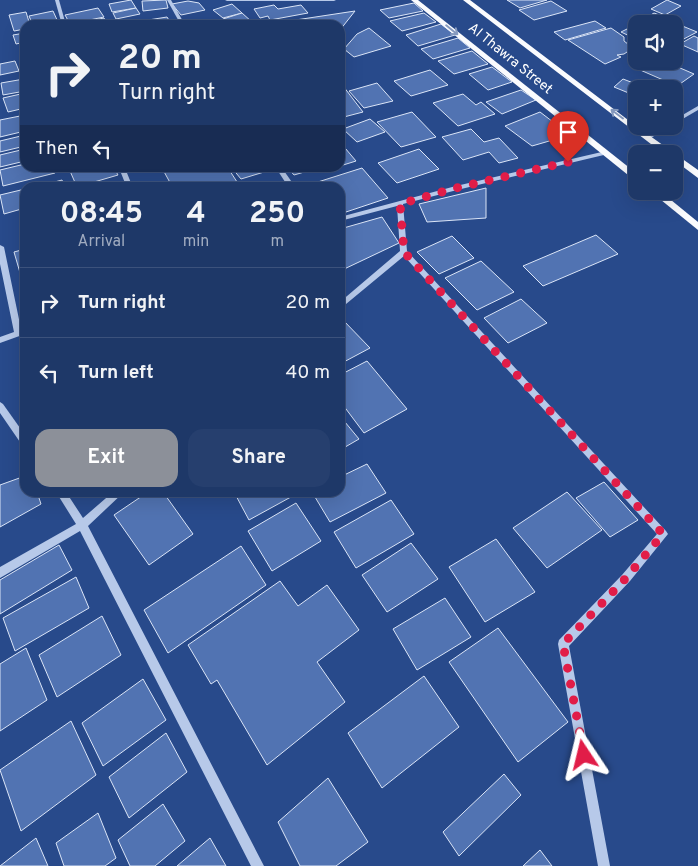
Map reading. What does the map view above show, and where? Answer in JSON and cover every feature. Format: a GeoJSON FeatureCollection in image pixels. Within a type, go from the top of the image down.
{"type":"FeatureCollection","features":[{"type":"Feature","properties":{"kind":"main road","name":"Al Thawra Street"},"geometry":{"type":"LineString","coordinates":[[414,0],[628,171]]}},
{"type":"Feature","properties":{"kind":"main road","name":"Al Thawra Street"},"geometry":{"type":"LineString","coordinates":[[466,0],[658,145]]}},
{"type":"Feature","properties":{"kind":"main road"},"geometry":{"type":"LineString","coordinates":[[683,163],[698,175]]}},
{"type":"Feature","properties":{"kind":"main road"},"geometry":{"type":"LineString","coordinates":[[665,200],[698,227]]}},
{"type":"Feature","properties":{"kind":"street"},"geometry":{"type":"LineString","coordinates":[[57,0],[63,20]]}},
{"type":"Feature","properties":{"kind":"street"},"geometry":{"type":"LineString","coordinates":[[169,0],[180,20]]}},
{"type":"Feature","properties":{"kind":"street"},"geometry":{"type":"LineString","coordinates":[[229,0],[334,0]]}},
{"type":"Feature","properties":{"kind":"street"},"geometry":{"type":"LineString","coordinates":[[683,117],[698,108]]}},
{"type":"Feature","properties":{"kind":"street"},"geometry":{"type":"LineString","coordinates":[[649,138],[654,135]]}},
{"type":"Feature","properties":{"kind":"street"},"geometry":{"type":"LineString","coordinates":[[345,218],[456,188],[606,153]]}},
{"type":"Feature","properties":{"kind":"street"},"geometry":{"type":"LineString","coordinates":[[400,204],[404,252],[663,534],[626,578],[563,644],[604,866]]}},
{"type":"Feature","properties":{"kind":"street"},"geometry":{"type":"LineString","coordinates":[[0,247],[20,324]]}},
{"type":"Feature","properties":{"kind":"street"},"geometry":{"type":"LineString","coordinates":[[345,302],[404,252]]}},
{"type":"Feature","properties":{"kind":"street"},"geometry":{"type":"LineString","coordinates":[[0,340],[20,333]]}},
{"type":"Feature","properties":{"kind":"street"},"geometry":{"type":"LineString","coordinates":[[0,406],[20,435]]}},
{"type":"Feature","properties":{"kind":"street"},"geometry":{"type":"LineString","coordinates":[[63,497],[82,524],[258,866]]}},
{"type":"Feature","properties":{"kind":"street"},"geometry":{"type":"LineString","coordinates":[[0,573],[82,524],[114,497]]}},
{"type":"Feature","properties":{"kind":"building"},"geometry":{"type":"Polygon","coordinates":[[[131,0],[136,8],[112,12],[109,4],[131,0]]]}},
{"type":"Feature","properties":{"kind":"building"},"geometry":{"type":"Polygon","coordinates":[[[166,0],[168,8],[143,11],[142,1],[166,0]]]}},
{"type":"Feature","properties":{"kind":"building"},"geometry":{"type":"Polygon","coordinates":[[[507,0],[547,0],[520,8],[507,0]]]}},
{"type":"Feature","properties":{"kind":"building"},"geometry":{"type":"Polygon","coordinates":[[[667,0],[681,6],[665,15],[651,9],[667,0]]]}},
{"type":"Feature","properties":{"kind":"building"},"geometry":{"type":"Polygon","coordinates":[[[188,1],[199,3],[205,10],[181,15],[172,4],[188,1]]]}},
{"type":"Feature","properties":{"kind":"building"},"geometry":{"type":"Polygon","coordinates":[[[551,1],[567,11],[534,20],[519,10],[551,1]]]}},
{"type":"Feature","properties":{"kind":"building"},"geometry":{"type":"Polygon","coordinates":[[[414,3],[423,11],[389,18],[380,10],[414,3]]]}},
{"type":"Feature","properties":{"kind":"building"},"geometry":{"type":"Polygon","coordinates":[[[232,4],[242,13],[223,18],[213,10],[232,4]]]}},
{"type":"Feature","properties":{"kind":"building"},"geometry":{"type":"Polygon","coordinates":[[[274,5],[278,9],[301,5],[308,13],[270,20],[268,16],[260,18],[254,9],[274,5]]]}},
{"type":"Feature","properties":{"kind":"building"},"geometry":{"type":"Polygon","coordinates":[[[98,8],[104,17],[89,20],[68,20],[65,15],[98,8]]]}},
{"type":"Feature","properties":{"kind":"building"},"geometry":{"type":"Polygon","coordinates":[[[136,8],[140,14],[116,19],[113,13],[136,8]]]}},
{"type":"Feature","properties":{"kind":"building"},"geometry":{"type":"Polygon","coordinates":[[[53,11],[57,20],[31,20],[29,16],[53,11]]]}},
{"type":"Feature","properties":{"kind":"building"},"geometry":{"type":"Polygon","coordinates":[[[355,11],[345,24],[345,20],[296,20],[355,11]]]}},
{"type":"Feature","properties":{"kind":"building"},"geometry":{"type":"Polygon","coordinates":[[[26,12],[28,20],[20,20],[20,30],[14,31],[9,15],[26,12]]]}},
{"type":"Feature","properties":{"kind":"building"},"geometry":{"type":"Polygon","coordinates":[[[242,13],[250,20],[224,20],[223,19],[242,13]]]}},
{"type":"Feature","properties":{"kind":"building"},"geometry":{"type":"Polygon","coordinates":[[[424,13],[436,22],[402,31],[390,21],[424,13]]]}},
{"type":"Feature","properties":{"kind":"building"},"geometry":{"type":"Polygon","coordinates":[[[167,17],[169,20],[148,20],[167,17]]]}},
{"type":"Feature","properties":{"kind":"building"},"geometry":{"type":"Polygon","coordinates":[[[595,21],[606,28],[565,40],[554,32],[595,21]]]}},
{"type":"Feature","properties":{"kind":"building"},"geometry":{"type":"Polygon","coordinates":[[[441,24],[455,35],[418,46],[406,35],[441,24]]]}},
{"type":"Feature","properties":{"kind":"building"},"geometry":{"type":"Polygon","coordinates":[[[683,26],[697,32],[683,39],[683,26]]]}},
{"type":"Feature","properties":{"kind":"building"},"geometry":{"type":"Polygon","coordinates":[[[369,28],[391,46],[354,57],[345,48],[357,34],[369,28]]]}},
{"type":"Feature","properties":{"kind":"building"},"geometry":{"type":"Polygon","coordinates":[[[611,28],[624,37],[624,41],[628,44],[628,51],[617,55],[621,57],[605,64],[568,40],[611,28]]]}},
{"type":"Feature","properties":{"kind":"building"},"geometry":{"type":"Polygon","coordinates":[[[628,28],[628,35],[621,32],[628,28]]]}},
{"type":"Feature","properties":{"kind":"building"},"geometry":{"type":"Polygon","coordinates":[[[20,34],[20,43],[16,44],[13,35],[20,34]]]}},
{"type":"Feature","properties":{"kind":"building"},"geometry":{"type":"Polygon","coordinates":[[[694,36],[698,38],[698,52],[683,45],[683,42],[694,36]]]}},
{"type":"Feature","properties":{"kind":"building"},"geometry":{"type":"Polygon","coordinates":[[[458,38],[470,48],[433,59],[421,49],[458,38]]]}},
{"type":"Feature","properties":{"kind":"building"},"geometry":{"type":"Polygon","coordinates":[[[472,51],[488,64],[454,74],[438,61],[472,51]]]}},
{"type":"Feature","properties":{"kind":"building"},"geometry":{"type":"Polygon","coordinates":[[[15,61],[19,71],[0,75],[0,64],[15,61]]]}},
{"type":"Feature","properties":{"kind":"building"},"geometry":{"type":"Polygon","coordinates":[[[492,67],[512,82],[488,90],[469,74],[492,67]]]}},
{"type":"Feature","properties":{"kind":"building"},"geometry":{"type":"Polygon","coordinates":[[[683,69],[694,74],[683,82],[683,80],[663,80],[640,70],[683,69]]]}},
{"type":"Feature","properties":{"kind":"building"},"geometry":{"type":"Polygon","coordinates":[[[430,70],[448,85],[411,96],[394,81],[430,70]]]}},
{"type":"Feature","properties":{"kind":"building"},"geometry":{"type":"Polygon","coordinates":[[[623,79],[628,81],[628,93],[614,87],[623,79]]]}},
{"type":"Feature","properties":{"kind":"building"},"geometry":{"type":"Polygon","coordinates":[[[20,80],[20,92],[3,95],[1,83],[20,80]]]}},
{"type":"Feature","properties":{"kind":"building"},"geometry":{"type":"Polygon","coordinates":[[[377,83],[393,101],[364,108],[349,91],[377,83]]]}},
{"type":"Feature","properties":{"kind":"building"},"geometry":{"type":"Polygon","coordinates":[[[345,89],[363,112],[345,117],[345,89]]]}},
{"type":"Feature","properties":{"kind":"building"},"geometry":{"type":"Polygon","coordinates":[[[521,90],[536,100],[502,114],[486,102],[521,90]]]}},
{"type":"Feature","properties":{"kind":"building"},"geometry":{"type":"Polygon","coordinates":[[[20,94],[20,109],[8,112],[3,98],[20,94]]]}},
{"type":"Feature","properties":{"kind":"building"},"geometry":{"type":"Polygon","coordinates":[[[463,94],[476,105],[481,102],[495,114],[458,126],[433,103],[463,94]]]}},
{"type":"Feature","properties":{"kind":"building"},"geometry":{"type":"Polygon","coordinates":[[[412,112],[436,137],[401,147],[377,122],[412,112]]]}},
{"type":"Feature","properties":{"kind":"building"},"geometry":{"type":"Polygon","coordinates":[[[540,112],[570,135],[532,146],[505,126],[540,112]]]}},
{"type":"Feature","properties":{"kind":"building"},"geometry":{"type":"Polygon","coordinates":[[[20,116],[20,132],[0,137],[0,120],[20,116]]]}},
{"type":"Feature","properties":{"kind":"building"},"geometry":{"type":"Polygon","coordinates":[[[370,119],[385,132],[357,142],[345,131],[345,128],[370,119]]]}},
{"type":"Feature","properties":{"kind":"building"},"geometry":{"type":"Polygon","coordinates":[[[471,129],[484,142],[499,138],[518,158],[499,163],[489,152],[463,160],[442,137],[471,129]]]}},
{"type":"Feature","properties":{"kind":"building"},"geometry":{"type":"Polygon","coordinates":[[[20,136],[20,147],[0,152],[0,141],[20,136]]]}},
{"type":"Feature","properties":{"kind":"building"},"geometry":{"type":"Polygon","coordinates":[[[345,148],[356,161],[345,164],[345,148]]]}},
{"type":"Feature","properties":{"kind":"building"},"geometry":{"type":"Polygon","coordinates":[[[419,149],[439,169],[397,183],[378,163],[419,149]]]}},
{"type":"Feature","properties":{"kind":"building"},"geometry":{"type":"Polygon","coordinates":[[[20,150],[20,162],[0,167],[0,155],[20,150]]]}},
{"type":"Feature","properties":{"kind":"building"},"geometry":{"type":"Polygon","coordinates":[[[20,165],[20,172],[55,173],[3,186],[0,170],[20,165]]]}},
{"type":"Feature","properties":{"kind":"building"},"geometry":{"type":"Polygon","coordinates":[[[362,168],[388,198],[345,212],[345,182],[318,182],[362,168]]]}},
{"type":"Feature","properties":{"kind":"building"},"geometry":{"type":"Polygon","coordinates":[[[70,172],[116,172],[118,175],[94,182],[75,182],[70,172]]]}},
{"type":"Feature","properties":{"kind":"building"},"geometry":{"type":"Polygon","coordinates":[[[164,172],[231,172],[237,182],[170,182],[164,172]]]}},
{"type":"Feature","properties":{"kind":"building"},"geometry":{"type":"Polygon","coordinates":[[[235,172],[264,172],[241,179],[235,172]]]}},
{"type":"Feature","properties":{"kind":"building"},"geometry":{"type":"Polygon","coordinates":[[[291,172],[304,172],[294,175],[291,172]]]}},
{"type":"Feature","properties":{"kind":"building"},"geometry":{"type":"Polygon","coordinates":[[[486,188],[486,218],[427,222],[419,204],[486,188]]]}},
{"type":"Feature","properties":{"kind":"building"},"geometry":{"type":"Polygon","coordinates":[[[20,190],[20,209],[4,214],[0,195],[20,190]]]}},
{"type":"Feature","properties":{"kind":"building"},"geometry":{"type":"Polygon","coordinates":[[[382,217],[399,243],[345,269],[345,228],[382,217]]]}},
{"type":"Feature","properties":{"kind":"building"},"geometry":{"type":"Polygon","coordinates":[[[596,235],[618,254],[543,286],[523,266],[596,235]]]}},
{"type":"Feature","properties":{"kind":"building"},"geometry":{"type":"Polygon","coordinates":[[[452,236],[474,258],[439,274],[417,252],[452,236]]]}},
{"type":"Feature","properties":{"kind":"building"},"geometry":{"type":"Polygon","coordinates":[[[20,250],[20,273],[14,252],[20,250]]]}},
{"type":"Feature","properties":{"kind":"building"},"geometry":{"type":"Polygon","coordinates":[[[481,261],[514,292],[477,310],[445,278],[481,261]]]}},
{"type":"Feature","properties":{"kind":"building"},"geometry":{"type":"Polygon","coordinates":[[[521,299],[547,323],[508,343],[484,318],[521,299]]]}},
{"type":"Feature","properties":{"kind":"building"},"geometry":{"type":"Polygon","coordinates":[[[345,322],[370,348],[345,361],[345,322]]]}},
{"type":"Feature","properties":{"kind":"building"},"geometry":{"type":"Polygon","coordinates":[[[367,361],[407,409],[364,433],[345,408],[345,372],[367,361]]]}},
{"type":"Feature","properties":{"kind":"building"},"geometry":{"type":"Polygon","coordinates":[[[345,422],[359,439],[345,447],[345,422]]]}},
{"type":"Feature","properties":{"kind":"building"},"geometry":{"type":"Polygon","coordinates":[[[367,464],[386,493],[330,522],[315,497],[345,497],[345,475],[367,464]]]}},
{"type":"Feature","properties":{"kind":"building"},"geometry":{"type":"Polygon","coordinates":[[[20,478],[20,497],[39,497],[41,504],[0,527],[0,485],[20,478]]]}},
{"type":"Feature","properties":{"kind":"building"},"geometry":{"type":"Polygon","coordinates":[[[604,482],[638,520],[610,537],[576,498],[604,482]]]}},
{"type":"Feature","properties":{"kind":"building"},"geometry":{"type":"Polygon","coordinates":[[[567,492],[602,530],[547,568],[513,528],[567,492]]]}},
{"type":"Feature","properties":{"kind":"building"},"geometry":{"type":"Polygon","coordinates":[[[141,497],[167,497],[193,534],[149,565],[114,515],[141,497]]]}},
{"type":"Feature","properties":{"kind":"building"},"geometry":{"type":"Polygon","coordinates":[[[237,497],[291,497],[249,520],[237,497]]]}},
{"type":"Feature","properties":{"kind":"building"},"geometry":{"type":"Polygon","coordinates":[[[391,500],[414,534],[356,568],[334,532],[391,500]]]}},
{"type":"Feature","properties":{"kind":"building"},"geometry":{"type":"Polygon","coordinates":[[[296,503],[321,541],[272,571],[248,531],[296,503]]]}},
{"type":"Feature","properties":{"kind":"building"},"geometry":{"type":"Polygon","coordinates":[[[496,539],[535,592],[485,622],[449,567],[496,539]]]}},
{"type":"Feature","properties":{"kind":"building"},"geometry":{"type":"Polygon","coordinates":[[[411,543],[438,579],[387,612],[362,575],[411,543]]]}},
{"type":"Feature","properties":{"kind":"building"},"geometry":{"type":"Polygon","coordinates":[[[59,545],[72,570],[0,614],[0,580],[59,545]]]}},
{"type":"Feature","properties":{"kind":"building"},"geometry":{"type":"Polygon","coordinates":[[[241,546],[266,585],[168,653],[144,610],[241,546]]]}},
{"type":"Feature","properties":{"kind":"building"},"geometry":{"type":"Polygon","coordinates":[[[76,577],[89,608],[15,651],[3,618],[76,577]]]}},
{"type":"Feature","properties":{"kind":"building"},"geometry":{"type":"Polygon","coordinates":[[[280,581],[298,606],[327,585],[359,630],[317,662],[345,702],[267,765],[217,680],[211,684],[188,645],[280,581]]]}},
{"type":"Feature","properties":{"kind":"building"},"geometry":{"type":"Polygon","coordinates":[[[445,598],[471,637],[417,670],[393,629],[445,598]]]}},
{"type":"Feature","properties":{"kind":"building"},"geometry":{"type":"Polygon","coordinates":[[[102,616],[121,655],[57,697],[39,655],[102,616]]]}},
{"type":"Feature","properties":{"kind":"building"},"geometry":{"type":"Polygon","coordinates":[[[498,628],[568,722],[518,762],[449,662],[498,628]]]}},
{"type":"Feature","properties":{"kind":"building"},"geometry":{"type":"Polygon","coordinates":[[[26,648],[47,700],[0,731],[0,664],[26,648]]]}},
{"type":"Feature","properties":{"kind":"building"},"geometry":{"type":"Polygon","coordinates":[[[424,676],[459,727],[382,788],[348,733],[424,676]]]}},
{"type":"Feature","properties":{"kind":"building"},"geometry":{"type":"Polygon","coordinates":[[[143,679],[166,720],[103,766],[82,723],[143,679]]]}},
{"type":"Feature","properties":{"kind":"building"},"geometry":{"type":"Polygon","coordinates":[[[71,721],[96,775],[21,831],[0,770],[71,721]]]}},
{"type":"Feature","properties":{"kind":"building"},"geometry":{"type":"Polygon","coordinates":[[[166,733],[187,772],[129,818],[109,777],[166,733]]]}},
{"type":"Feature","properties":{"kind":"building"},"geometry":{"type":"Polygon","coordinates":[[[504,774],[521,795],[459,856],[443,832],[504,774]]]}},
{"type":"Feature","properties":{"kind":"building"},"geometry":{"type":"Polygon","coordinates":[[[328,778],[368,842],[336,866],[300,866],[278,822],[328,778]]]}},
{"type":"Feature","properties":{"kind":"building"},"geometry":{"type":"Polygon","coordinates":[[[163,804],[185,841],[155,866],[130,866],[118,840],[163,804]]]}},
{"type":"Feature","properties":{"kind":"building"},"geometry":{"type":"Polygon","coordinates":[[[98,813],[116,858],[105,866],[64,866],[56,843],[98,813]]]}},
{"type":"Feature","properties":{"kind":"building"},"geometry":{"type":"Polygon","coordinates":[[[36,838],[48,866],[0,866],[36,838]]]}},
{"type":"Feature","properties":{"kind":"building"},"geometry":{"type":"Polygon","coordinates":[[[210,838],[226,866],[177,866],[210,838]]]}},
{"type":"Feature","properties":{"kind":"building"},"geometry":{"type":"Polygon","coordinates":[[[540,850],[552,866],[523,866],[540,850]]]}},
{"type":"Feature","properties":{"kind":"route"},"geometry":{"type":"LineString","coordinates":[[568,162],[456,188],[400,204],[404,252],[663,534],[626,578],[563,644],[584,755]]}}]}
